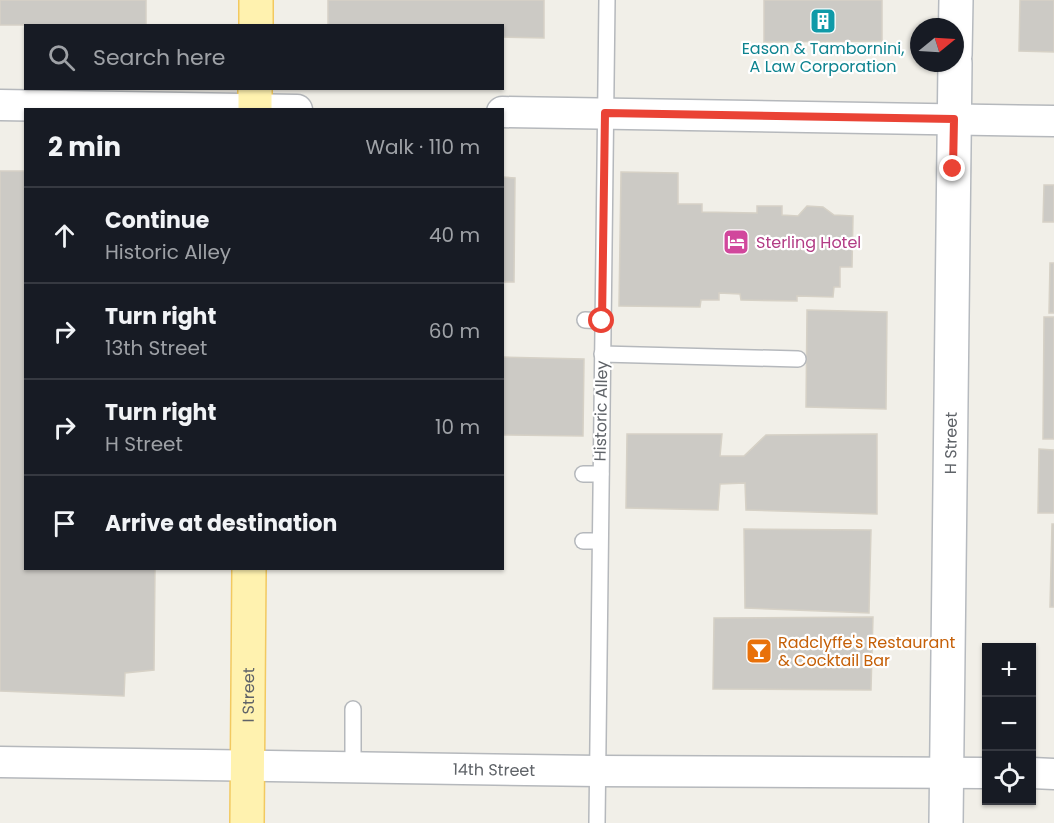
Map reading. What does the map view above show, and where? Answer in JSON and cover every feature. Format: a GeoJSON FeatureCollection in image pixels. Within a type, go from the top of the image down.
{"type":"FeatureCollection","features":[{"type":"Feature","properties":{"kind":"main road"},"geometry":{"type":"LineString","coordinates":[[256,0],[256,24]]}},
{"type":"Feature","properties":{"kind":"main road"},"geometry":{"type":"LineString","coordinates":[[956,0],[956,18]]}},
{"type":"Feature","properties":{"kind":"main road","name":"H Street"},"geometry":{"type":"LineString","coordinates":[[946,823],[955,72]]}},
{"type":"Feature","properties":{"kind":"main road"},"geometry":{"type":"LineString","coordinates":[[255,90],[255,108]]}},
{"type":"Feature","properties":{"kind":"main road","name":"I Street"},"geometry":{"type":"LineString","coordinates":[[247,823],[249,570]]}},
{"type":"Feature","properties":{"kind":"street"},"geometry":{"type":"LineString","coordinates":[[0,105],[191,108]]}},
{"type":"Feature","properties":{"kind":"street"},"geometry":{"type":"LineString","coordinates":[[504,112],[1054,121]]}},
{"type":"Feature","properties":{"kind":"street","name":"14th Street"},"geometry":{"type":"LineString","coordinates":[[0,762],[598,771],[982,773]]}},
{"type":"Feature","properties":{"kind":"street"},"geometry":{"type":"LineString","coordinates":[[1036,773],[1054,774]]}},
{"type":"Feature","properties":{"kind":"lane","name":"Historic Alley"},"geometry":{"type":"LineString","coordinates":[[597,823],[606,0]]}},
{"type":"Feature","properties":{"kind":"lane"},"geometry":{"type":"LineString","coordinates":[[585,320],[602,321]]}},
{"type":"Feature","properties":{"kind":"lane"},"geometry":{"type":"LineString","coordinates":[[602,354],[798,360]]}},
{"type":"Feature","properties":{"kind":"lane"},"geometry":{"type":"LineString","coordinates":[[583,474],[601,474]]}},
{"type":"Feature","properties":{"kind":"lane"},"geometry":{"type":"LineString","coordinates":[[583,541],[599,541]]}},
{"type":"Feature","properties":{"kind":"lane"},"geometry":{"type":"LineString","coordinates":[[352,709],[352,766]]}},
{"type":"Feature","properties":{"kind":"building"},"geometry":{"type":"Polygon","coordinates":[[[0,0],[146,0],[146,24],[0,25],[0,0]]]}},
{"type":"Feature","properties":{"kind":"building"},"geometry":{"type":"Polygon","coordinates":[[[328,0],[544,0],[544,38],[504,37],[504,24],[328,24],[328,0]]]}},
{"type":"Feature","properties":{"kind":"building","name":"Eason & Tambornini, A Law Corporation"},"geometry":{"type":"Polygon","coordinates":[[[764,0],[882,0],[882,41],[764,42],[764,0]]]}},
{"type":"Feature","properties":{"kind":"building"},"geometry":{"type":"Polygon","coordinates":[[[1020,0],[1054,0],[1054,52],[1019,51],[1020,0]]]}},
{"type":"Feature","properties":{"kind":"building"},"geometry":{"type":"Polygon","coordinates":[[[0,171],[24,171],[24,570],[155,570],[154,670],[125,673],[124,696],[0,691],[0,171]]]}},
{"type":"Feature","properties":{"kind":"building","name":"Sterling Hotel"},"geometry":{"type":"Polygon","coordinates":[[[621,172],[678,173],[678,204],[702,204],[702,212],[757,213],[757,206],[782,206],[782,215],[798,216],[807,206],[823,207],[834,215],[853,216],[852,267],[840,267],[840,287],[834,287],[833,297],[797,296],[797,301],[741,300],[740,294],[719,293],[719,300],[701,300],[700,307],[619,306],[621,172]]]}},
{"type":"Feature","properties":{"kind":"building"},"geometry":{"type":"Polygon","coordinates":[[[504,177],[515,178],[514,282],[504,282],[504,177]]]}},
{"type":"Feature","properties":{"kind":"building"},"geometry":{"type":"Polygon","coordinates":[[[1044,185],[1054,185],[1054,222],[1043,222],[1044,185]]]}},
{"type":"Feature","properties":{"kind":"building"},"geometry":{"type":"Polygon","coordinates":[[[1050,263],[1054,263],[1054,313],[1049,313],[1050,263]]]}},
{"type":"Feature","properties":{"kind":"building"},"geometry":{"type":"Polygon","coordinates":[[[807,310],[887,312],[886,409],[806,407],[807,310]]]}},
{"type":"Feature","properties":{"kind":"building"},"geometry":{"type":"Polygon","coordinates":[[[1044,317],[1054,317],[1054,439],[1043,439],[1044,317]]]}},
{"type":"Feature","properties":{"kind":"building"},"geometry":{"type":"Polygon","coordinates":[[[504,357],[584,359],[583,436],[504,435],[504,357]]]}},
{"type":"Feature","properties":{"kind":"building"},"geometry":{"type":"Polygon","coordinates":[[[627,434],[722,434],[720,456],[744,456],[766,435],[877,434],[877,514],[746,510],[745,483],[720,484],[718,510],[626,508],[627,434]]]}},
{"type":"Feature","properties":{"kind":"building"},"geometry":{"type":"Polygon","coordinates":[[[1039,449],[1054,450],[1054,513],[1038,513],[1039,449]]]}},
{"type":"Feature","properties":{"kind":"building"},"geometry":{"type":"Polygon","coordinates":[[[1052,524],[1054,524],[1054,607],[1050,607],[1052,524]]]}},
{"type":"Feature","properties":{"kind":"building"},"geometry":{"type":"Polygon","coordinates":[[[744,529],[871,530],[869,613],[745,608],[744,529]]]}},
{"type":"Feature","properties":{"kind":"building"},"geometry":{"type":"Polygon","coordinates":[[[873,617],[871,690],[713,689],[714,618],[873,617]]]}},
{"type":"Feature","properties":{"kind":"place","name":"Eason & Tambornini, A Law Corporation"},"geometry":{"type":"Point","coordinates":[823,21]}},
{"type":"Feature","properties":{"kind":"place","name":"Sterling Hotel"},"geometry":{"type":"Point","coordinates":[736,242]}},
{"type":"Feature","properties":{"kind":"place","name":"Radclyffe's Restaurant & Cocktail Bar"},"geometry":{"type":"Point","coordinates":[759,651]}},
{"type":"Feature","properties":{"kind":"route"},"geometry":{"type":"LineString","coordinates":[[602,321],[605,113],[954,119],[953,169]]}}]}
